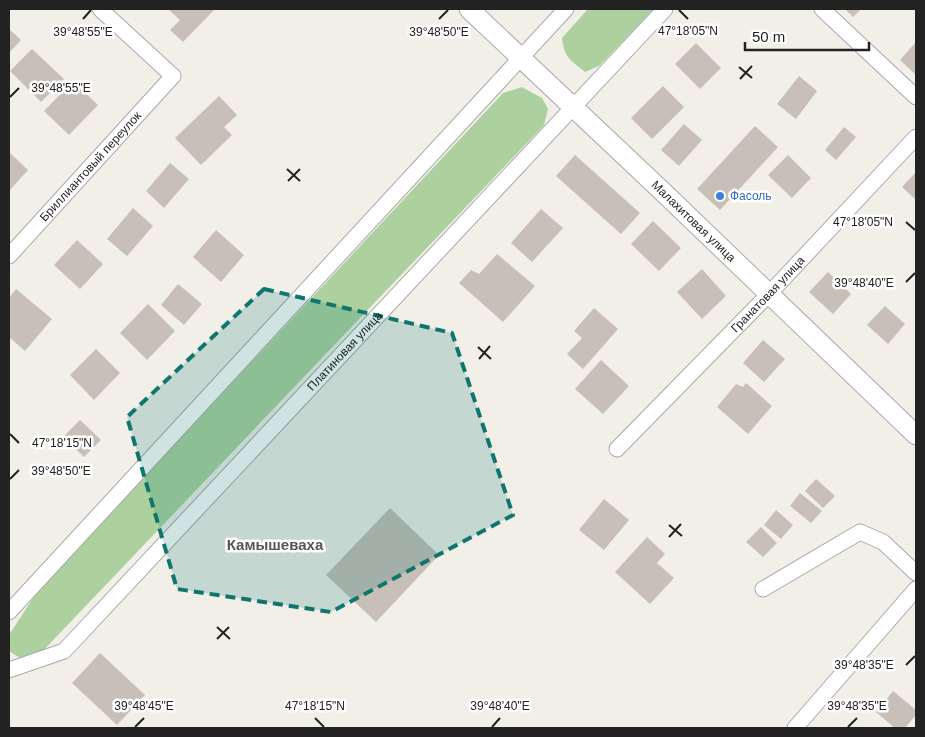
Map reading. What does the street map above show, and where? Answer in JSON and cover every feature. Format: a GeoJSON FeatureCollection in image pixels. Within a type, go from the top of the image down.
{"type":"FeatureCollection","features":[{"type":"Feature","properties":{"kind":"street","name":"Бриллиантовый переулок"},"geometry":{"type":"LineString","coordinates":[[9,256],[173,76],[100,9]]}},
{"type":"Feature","properties":{"kind":"street","name":"Малахитовая улица"},"geometry":{"type":"LineString","coordinates":[[470,9],[916,435]]}},
{"type":"Feature","properties":{"kind":"street"},"geometry":{"type":"LineString","coordinates":[[9,612],[566,9]]}},
{"type":"Feature","properties":{"kind":"street","name":"Платиновая улица"},"geometry":{"type":"LineString","coordinates":[[9,670],[64,651],[665,9]]}},
{"type":"Feature","properties":{"kind":"street"},"geometry":{"type":"LineString","coordinates":[[822,9],[916,97]]}},
{"type":"Feature","properties":{"kind":"street","name":"Гранатовая улица"},"geometry":{"type":"LineString","coordinates":[[617,450],[769,294],[916,138]]}},
{"type":"Feature","properties":{"kind":"street"},"geometry":{"type":"LineString","coordinates":[[763,589],[860,532],[883,542],[916,573]]}},
{"type":"Feature","properties":{"kind":"street"},"geometry":{"type":"LineString","coordinates":[[800,727],[916,589]]}},
{"type":"Feature","properties":{"kind":"highlighted area"},"geometry":{"type":"Polygon","coordinates":[[[264,289],[452,333],[513,515],[331,612],[177,589],[127,417],[264,289]]]}},
{"type":"Feature","properties":{"kind":"green space"},"geometry":{"type":"Polygon","coordinates":[[[588,9],[654,9],[599,66],[585,72],[566,54],[562,38],[588,9]]]}},
{"type":"Feature","properties":{"kind":"green space"},"geometry":{"type":"Polygon","coordinates":[[[522,87],[542,98],[548,109],[544,125],[39,655],[23,660],[9,651],[9,635],[37,592],[503,93],[522,87]]]}},
{"type":"Feature","properties":{"kind":"building"},"geometry":{"type":"Polygon","coordinates":[[[168,9],[215,9],[183,42],[170,30],[180,20],[168,9]]]}},
{"type":"Feature","properties":{"kind":"building"},"geometry":{"type":"Polygon","coordinates":[[[845,9],[861,9],[853,17],[845,9]]]}},
{"type":"Feature","properties":{"kind":"building"},"geometry":{"type":"Polygon","coordinates":[[[9,29],[21,40],[9,53],[9,29]]]}},
{"type":"Feature","properties":{"kind":"building"},"geometry":{"type":"Polygon","coordinates":[[[916,42],[916,75],[900,60],[916,42]]]}},
{"type":"Feature","properties":{"kind":"building"},"geometry":{"type":"Polygon","coordinates":[[[696,43],[721,68],[700,89],[675,64],[696,43]]]}},
{"type":"Feature","properties":{"kind":"building"},"geometry":{"type":"Polygon","coordinates":[[[32,49],[64,79],[41,102],[10,71],[32,49]]]}},
{"type":"Feature","properties":{"kind":"building"},"geometry":{"type":"Polygon","coordinates":[[[799,76],[817,91],[796,119],[777,104],[799,76]]]}},
{"type":"Feature","properties":{"kind":"building"},"geometry":{"type":"Polygon","coordinates":[[[73,81],[98,105],[69,135],[44,111],[73,81]]]}},
{"type":"Feature","properties":{"kind":"building"},"geometry":{"type":"Polygon","coordinates":[[[663,86],[684,107],[652,139],[631,118],[663,86]]]}},
{"type":"Feature","properties":{"kind":"building"},"geometry":{"type":"Polygon","coordinates":[[[219,96],[237,115],[224,127],[232,135],[201,165],[175,138],[219,96]]]}},
{"type":"Feature","properties":{"kind":"building"},"geometry":{"type":"Polygon","coordinates":[[[684,124],[702,140],[679,166],[661,150],[684,124]]]}},
{"type":"Feature","properties":{"kind":"building"},"geometry":{"type":"Polygon","coordinates":[[[755,126],[778,147],[720,210],[697,189],[755,126]]]}},
{"type":"Feature","properties":{"kind":"building"},"geometry":{"type":"Polygon","coordinates":[[[844,127],[856,137],[836,160],[825,150],[844,127]]]}},
{"type":"Feature","properties":{"kind":"building"},"geometry":{"type":"Polygon","coordinates":[[[9,152],[28,170],[9,191],[9,152]]]}},
{"type":"Feature","properties":{"kind":"building"},"geometry":{"type":"Polygon","coordinates":[[[575,155],[640,213],[621,234],[556,176],[575,155]]]}},
{"type":"Feature","properties":{"kind":"building"},"geometry":{"type":"Polygon","coordinates":[[[788,155],[811,178],[792,198],[768,175],[788,155]]]}},
{"type":"Feature","properties":{"kind":"building"},"geometry":{"type":"Polygon","coordinates":[[[170,163],[189,179],[164,208],[146,191],[170,163]]]}},
{"type":"Feature","properties":{"kind":"building"},"geometry":{"type":"Polygon","coordinates":[[[916,172],[916,200],[902,187],[916,172]]]}},
{"type":"Feature","properties":{"kind":"building"},"geometry":{"type":"Polygon","coordinates":[[[133,208],[153,226],[127,256],[107,239],[133,208]]]}},
{"type":"Feature","properties":{"kind":"building"},"geometry":{"type":"Polygon","coordinates":[[[541,209],[563,228],[532,262],[511,243],[541,209]]]}},
{"type":"Feature","properties":{"kind":"building"},"geometry":{"type":"Polygon","coordinates":[[[653,221],[681,248],[659,271],[631,244],[653,221]]]}},
{"type":"Feature","properties":{"kind":"building"},"geometry":{"type":"Polygon","coordinates":[[[216,230],[244,255],[221,282],[193,257],[216,230]]]}},
{"type":"Feature","properties":{"kind":"building"},"geometry":{"type":"Polygon","coordinates":[[[77,240],[103,264],[80,289],[54,265],[77,240]]]}},
{"type":"Feature","properties":{"kind":"building"},"geometry":{"type":"Polygon","coordinates":[[[497,254],[535,286],[503,322],[459,283],[471,270],[479,274],[497,254]]]}},
{"type":"Feature","properties":{"kind":"building"},"geometry":{"type":"Polygon","coordinates":[[[702,269],[726,296],[702,319],[677,292],[702,269]]]}},
{"type":"Feature","properties":{"kind":"building"},"geometry":{"type":"Polygon","coordinates":[[[828,272],[851,294],[833,314],[809,292],[828,272]]]}},
{"type":"Feature","properties":{"kind":"building"},"geometry":{"type":"Polygon","coordinates":[[[178,284],[202,304],[184,325],[161,305],[178,284]]]}},
{"type":"Feature","properties":{"kind":"building"},"geometry":{"type":"Polygon","coordinates":[[[16,289],[52,319],[25,351],[9,337],[9,298],[16,289]]]}},
{"type":"Feature","properties":{"kind":"building"},"geometry":{"type":"Polygon","coordinates":[[[148,304],[175,331],[147,360],[120,333],[148,304]]]}},
{"type":"Feature","properties":{"kind":"building"},"geometry":{"type":"Polygon","coordinates":[[[885,306],[905,324],[888,344],[867,325],[885,306]]]}},
{"type":"Feature","properties":{"kind":"building"},"geometry":{"type":"Polygon","coordinates":[[[594,308],[618,329],[583,369],[567,354],[582,338],[574,331],[594,308]]]}},
{"type":"Feature","properties":{"kind":"building"},"geometry":{"type":"Polygon","coordinates":[[[763,340],[785,359],[764,382],[743,363],[763,340]]]}},
{"type":"Feature","properties":{"kind":"building"},"geometry":{"type":"Polygon","coordinates":[[[96,349],[120,373],[94,400],[70,375],[96,349]]]}},
{"type":"Feature","properties":{"kind":"building"},"geometry":{"type":"Polygon","coordinates":[[[601,360],[629,386],[603,414],[575,389],[601,360]]]}},
{"type":"Feature","properties":{"kind":"building"},"geometry":{"type":"Polygon","coordinates":[[[746,383],[772,406],[748,434],[717,407],[736,384],[743,387],[746,383]]]}},
{"type":"Feature","properties":{"kind":"building"},"geometry":{"type":"Polygon","coordinates":[[[80,420],[101,440],[84,457],[63,437],[80,420]]]}},
{"type":"Feature","properties":{"kind":"building"},"geometry":{"type":"Polygon","coordinates":[[[816,479],[835,496],[823,508],[805,491],[816,479]]]}},
{"type":"Feature","properties":{"kind":"building"},"geometry":{"type":"Polygon","coordinates":[[[800,493],[822,511],[811,523],[790,506],[800,493]]]}},
{"type":"Feature","properties":{"kind":"building"},"geometry":{"type":"Polygon","coordinates":[[[604,499],[629,520],[604,550],[579,530],[604,499]]]}},
{"type":"Feature","properties":{"kind":"building"},"geometry":{"type":"Polygon","coordinates":[[[390,508],[439,555],[376,622],[326,575],[390,508]]]}},
{"type":"Feature","properties":{"kind":"building"},"geometry":{"type":"Polygon","coordinates":[[[776,510],[793,525],[781,539],[764,525],[776,510]]]}},
{"type":"Feature","properties":{"kind":"building"},"geometry":{"type":"Polygon","coordinates":[[[761,527],[777,543],[763,557],[746,542],[761,527]]]}},
{"type":"Feature","properties":{"kind":"building"},"geometry":{"type":"Polygon","coordinates":[[[647,537],[665,554],[657,563],[674,578],[650,604],[615,572],[647,537]]]}},
{"type":"Feature","properties":{"kind":"building"},"geometry":{"type":"Polygon","coordinates":[[[100,653],[145,695],[117,725],[72,683],[100,653]]]}},
{"type":"Feature","properties":{"kind":"building"},"geometry":{"type":"Polygon","coordinates":[[[893,691],[916,710],[916,715],[905,728],[895,728],[876,712],[893,691]]]}},
{"type":"Feature","properties":{"kind":"place","name":"Фасоль"},"geometry":{"type":"Point","coordinates":[720,196]}},
{"type":"Feature","properties":{"kind":"district","name":"Камышеваха"},"geometry":{"type":"Point","coordinates":[275,544]}}]}
